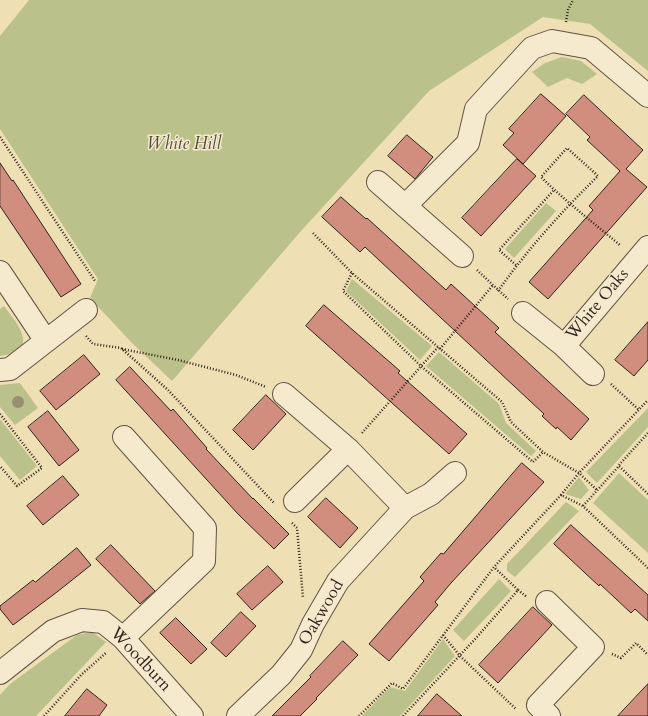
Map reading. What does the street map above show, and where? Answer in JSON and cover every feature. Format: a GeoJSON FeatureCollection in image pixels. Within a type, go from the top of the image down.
{"type":"FeatureCollection","features":[{"type":"Feature","properties":{"kind":"street"},"geometry":{"type":"LineString","coordinates":[[405,206],[468,143],[476,109],[532,48],[552,41],[591,48],[648,96]]}},
{"type":"Feature","properties":{"kind":"street"},"geometry":{"type":"LineString","coordinates":[[378,182],[462,256]]}},
{"type":"Feature","properties":{"kind":"street","name":"White Oaks"},"geometry":{"type":"LineString","coordinates":[[564,346],[642,253]]}},
{"type":"Feature","properties":{"kind":"street"},"geometry":{"type":"LineString","coordinates":[[0,272],[46,341]]}},
{"type":"Feature","properties":{"kind":"street","name":"White Oaks"},"geometry":{"type":"LineString","coordinates":[[523,313],[564,346],[593,374]]}},
{"type":"Feature","properties":{"kind":"street"},"geometry":{"type":"LineString","coordinates":[[0,370],[10,369],[80,315]]}},
{"type":"Feature","properties":{"kind":"street"},"geometry":{"type":"LineString","coordinates":[[284,394],[348,449],[404,508]]}},
{"type":"Feature","properties":{"kind":"street"},"geometry":{"type":"LineString","coordinates":[[123,638],[204,561],[205,528],[124,437]]}},
{"type":"Feature","properties":{"kind":"street"},"geometry":{"type":"LineString","coordinates":[[286,508],[348,449]]}},
{"type":"Feature","properties":{"kind":"street","name":"Oakwood"},"geometry":{"type":"LineString","coordinates":[[238,716],[281,675],[301,650],[313,624],[338,581],[404,508],[431,494],[455,473]]}},
{"type":"Feature","properties":{"kind":"street"},"geometry":{"type":"LineString","coordinates":[[543,710],[593,647],[547,602]]}},
{"type":"Feature","properties":{"kind":"street","name":"Woodburn"},"geometry":{"type":"LineString","coordinates":[[0,673],[53,631],[82,620],[103,622],[123,638],[192,716]]}},
{"type":"Feature","properties":{"kind":"path"},"geometry":{"type":"LineString","coordinates":[[0,136],[94,281]]}},
{"type":"Feature","properties":{"kind":"path"},"geometry":{"type":"LineString","coordinates":[[498,290],[516,265],[570,203],[598,176],[567,148],[540,177],[570,203],[642,253]]}},
{"type":"Feature","properties":{"kind":"path"},"geometry":{"type":"LineString","coordinates":[[516,265],[499,250],[554,190]]}},
{"type":"Feature","properties":{"kind":"path"},"geometry":{"type":"LineString","coordinates":[[313,233],[352,273],[502,402],[511,422],[543,452],[579,473],[597,490]]}},
{"type":"Feature","properties":{"kind":"path"},"geometry":{"type":"LineString","coordinates":[[462,256],[523,313]]}},
{"type":"Feature","properties":{"kind":"path"},"geometry":{"type":"LineString","coordinates":[[352,273],[343,291],[421,366],[533,462],[543,452]]}},
{"type":"Feature","properties":{"kind":"path"},"geometry":{"type":"LineString","coordinates":[[348,449],[421,366],[439,348],[493,285]]}},
{"type":"Feature","properties":{"kind":"path"},"geometry":{"type":"LineString","coordinates":[[80,315],[93,344],[121,348],[178,360],[236,375],[284,394]]}},
{"type":"Feature","properties":{"kind":"path"},"geometry":{"type":"LineString","coordinates":[[121,348],[168,390],[286,508],[297,528],[303,600],[313,624]]}},
{"type":"Feature","properties":{"kind":"path"},"geometry":{"type":"LineString","coordinates":[[593,374],[606,379],[639,410]]}},
{"type":"Feature","properties":{"kind":"path"},"geometry":{"type":"LineString","coordinates":[[359,716],[392,683],[402,689],[494,567],[561,495],[579,473],[648,400]]}},
{"type":"Feature","properties":{"kind":"path"},"geometry":{"type":"LineString","coordinates":[[0,414],[42,468],[17,486],[0,466]]}},
{"type":"Feature","properties":{"kind":"path"},"geometry":{"type":"LineString","coordinates":[[583,506],[648,433]]}},
{"type":"Feature","properties":{"kind":"path"},"geometry":{"type":"LineString","coordinates":[[619,466],[648,494]]}},
{"type":"Feature","properties":{"kind":"path"},"geometry":{"type":"LineString","coordinates":[[561,495],[583,506],[648,568]]}},
{"type":"Feature","properties":{"kind":"path"},"geometry":{"type":"LineString","coordinates":[[403,716],[460,656],[518,590],[494,567]]}},
{"type":"Feature","properties":{"kind":"path"},"geometry":{"type":"LineString","coordinates":[[443,635],[460,656],[522,714],[543,710]]}},
{"type":"Feature","properties":{"kind":"path"},"geometry":{"type":"LineString","coordinates":[[44,716],[81,675],[123,638]]}},
{"type":"Feature","properties":{"kind":"path"},"geometry":{"type":"LineString","coordinates":[[593,647],[621,658],[636,643],[648,655]]}},
{"type":"Feature","properties":{"kind":"green space","name":"White Hill"},"geometry":{"type":"Polygon","coordinates":[[[29,0],[648,0],[648,71],[590,24],[543,17],[429,91],[301,231],[172,381],[131,342],[90,298],[98,279],[0,129],[0,36],[29,0]]]}},
{"type":"Feature","properties":{"kind":"green space"},"geometry":{"type":"Polygon","coordinates":[[[562,57],[581,61],[597,74],[582,84],[567,78],[548,87],[532,72],[545,63],[562,57]]]}},
{"type":"Feature","properties":{"kind":"green space"},"geometry":{"type":"Polygon","coordinates":[[[546,203],[556,211],[514,258],[505,249],[546,203]]]}},
{"type":"Feature","properties":{"kind":"green space"},"geometry":{"type":"Polygon","coordinates":[[[352,279],[432,346],[420,360],[346,291],[352,279]]]}},
{"type":"Feature","properties":{"kind":"green space"},"geometry":{"type":"Polygon","coordinates":[[[4,306],[20,329],[23,336],[23,342],[21,348],[16,352],[0,356],[0,309],[4,306]]]}},
{"type":"Feature","properties":{"kind":"green space"},"geometry":{"type":"Polygon","coordinates":[[[439,352],[499,404],[506,423],[536,451],[531,456],[426,366],[439,352]]]}},
{"type":"Feature","properties":{"kind":"green space"},"geometry":{"type":"Polygon","coordinates":[[[20,383],[38,408],[15,425],[0,407],[0,385],[20,383]]]}},
{"type":"Feature","properties":{"kind":"green space"},"geometry":{"type":"Polygon","coordinates":[[[648,408],[648,427],[597,483],[586,472],[648,408]]]}},
{"type":"Feature","properties":{"kind":"green space"},"geometry":{"type":"Polygon","coordinates":[[[0,419],[37,466],[20,480],[0,456],[0,419]]]}},
{"type":"Feature","properties":{"kind":"green space"},"geometry":{"type":"Polygon","coordinates":[[[619,473],[648,500],[648,553],[593,503],[619,473]]]}},
{"type":"Feature","properties":{"kind":"green space"},"geometry":{"type":"Polygon","coordinates":[[[579,477],[589,490],[581,499],[565,494],[579,477]]]}},
{"type":"Feature","properties":{"kind":"green space"},"geometry":{"type":"Polygon","coordinates":[[[566,502],[579,511],[515,577],[507,571],[507,564],[566,502]]]}},
{"type":"Feature","properties":{"kind":"green space"},"geometry":{"type":"Polygon","coordinates":[[[499,579],[511,591],[464,641],[453,630],[499,579]]]}},
{"type":"Feature","properties":{"kind":"green space"},"geometry":{"type":"Polygon","coordinates":[[[92,632],[106,642],[36,716],[0,716],[0,695],[10,684],[77,635],[92,632]]]}},
{"type":"Feature","properties":{"kind":"green space"},"geometry":{"type":"Polygon","coordinates":[[[443,639],[455,656],[400,716],[362,716],[390,687],[405,691],[443,639]]]}},
{"type":"Feature","properties":{"kind":"building"},"geometry":{"type":"Polygon","coordinates":[[[541,94],[566,116],[523,164],[503,145],[514,133],[509,129],[541,94]]]}},
{"type":"Feature","properties":{"kind":"building"},"geometry":{"type":"Polygon","coordinates":[[[584,95],[643,150],[626,169],[647,187],[548,299],[529,282],[593,210],[589,206],[620,171],[587,140],[590,137],[566,114],[584,95]]]}},
{"type":"Feature","properties":{"kind":"building"},"geometry":{"type":"Polygon","coordinates":[[[407,135],[433,157],[415,179],[388,156],[407,135]]]}},
{"type":"Feature","properties":{"kind":"building"},"geometry":{"type":"Polygon","coordinates":[[[517,159],[536,176],[481,236],[462,218],[517,159]]]}},
{"type":"Feature","properties":{"kind":"building"},"geometry":{"type":"Polygon","coordinates":[[[0,163],[12,181],[13,180],[81,284],[61,297],[0,206],[0,163]]]}},
{"type":"Feature","properties":{"kind":"building"},"geometry":{"type":"Polygon","coordinates":[[[341,197],[366,219],[367,218],[446,290],[451,284],[499,328],[495,332],[589,419],[571,440],[542,416],[544,414],[365,247],[360,252],[322,217],[341,197]]]}},
{"type":"Feature","properties":{"kind":"building"},"geometry":{"type":"Polygon","coordinates":[[[324,305],[400,371],[398,373],[467,434],[449,454],[306,326],[324,305]]]}},
{"type":"Feature","properties":{"kind":"building"},"geometry":{"type":"Polygon","coordinates":[[[648,322],[648,360],[634,376],[615,360],[648,322]]]}},
{"type":"Feature","properties":{"kind":"building"},"geometry":{"type":"Polygon","coordinates":[[[84,355],[100,374],[56,410],[40,391],[84,355]]]}},
{"type":"Feature","properties":{"kind":"building"},"geometry":{"type":"Polygon","coordinates":[[[130,367],[171,411],[173,409],[207,448],[206,449],[253,499],[289,534],[274,549],[238,514],[116,380],[130,367]]]}},
{"type":"Feature","properties":{"kind":"building"},"geometry":{"type":"Polygon","coordinates":[[[266,395],[286,414],[253,450],[233,430],[266,395]]]}},
{"type":"Feature","properties":{"kind":"building"},"geometry":{"type":"Polygon","coordinates":[[[48,411],[79,450],[59,466],[28,427],[48,411]]]}},
{"type":"Feature","properties":{"kind":"building"},"geometry":{"type":"Polygon","coordinates":[[[522,463],[544,482],[451,583],[435,602],[438,605],[389,661],[369,644],[424,581],[420,577],[441,553],[443,554],[522,463]]]}},
{"type":"Feature","properties":{"kind":"building"},"geometry":{"type":"Polygon","coordinates":[[[63,476],[79,495],[43,525],[27,506],[63,476]]]}},
{"type":"Feature","properties":{"kind":"building"},"geometry":{"type":"Polygon","coordinates":[[[326,498],[358,528],[340,548],[308,517],[326,498]]]}},
{"type":"Feature","properties":{"kind":"building"},"geometry":{"type":"Polygon","coordinates":[[[571,525],[648,595],[648,621],[635,609],[631,613],[600,584],[599,586],[554,544],[571,525]]]}},
{"type":"Feature","properties":{"kind":"building"},"geometry":{"type":"Polygon","coordinates":[[[111,545],[155,591],[140,604],[96,559],[111,545]]]}},
{"type":"Feature","properties":{"kind":"building"},"geometry":{"type":"Polygon","coordinates":[[[77,548],[91,565],[13,625],[0,609],[0,606],[33,580],[35,582],[77,548]]]}},
{"type":"Feature","properties":{"kind":"building"},"geometry":{"type":"Polygon","coordinates":[[[268,566],[283,582],[252,610],[237,594],[268,566]]]}},
{"type":"Feature","properties":{"kind":"building"},"geometry":{"type":"Polygon","coordinates":[[[533,607],[552,625],[498,683],[479,665],[533,607]]]}},
{"type":"Feature","properties":{"kind":"building"},"geometry":{"type":"Polygon","coordinates":[[[241,612],[256,626],[226,657],[211,643],[241,612]]]}},
{"type":"Feature","properties":{"kind":"building"},"geometry":{"type":"Polygon","coordinates":[[[176,618],[207,649],[191,664],[160,633],[176,618]]]}},
{"type":"Feature","properties":{"kind":"building"},"geometry":{"type":"Polygon","coordinates":[[[343,641],[358,655],[316,698],[317,699],[300,716],[272,716],[311,677],[310,676],[343,641]]]}},
{"type":"Feature","properties":{"kind":"building"},"geometry":{"type":"Polygon","coordinates":[[[648,684],[648,716],[618,716],[648,684]]]}},
{"type":"Feature","properties":{"kind":"building"},"geometry":{"type":"Polygon","coordinates":[[[87,689],[107,705],[99,716],[65,716],[87,689]]]}},
{"type":"Feature","properties":{"kind":"building"},"geometry":{"type":"Polygon","coordinates":[[[437,694],[462,716],[418,716],[437,694]]]}}]}
